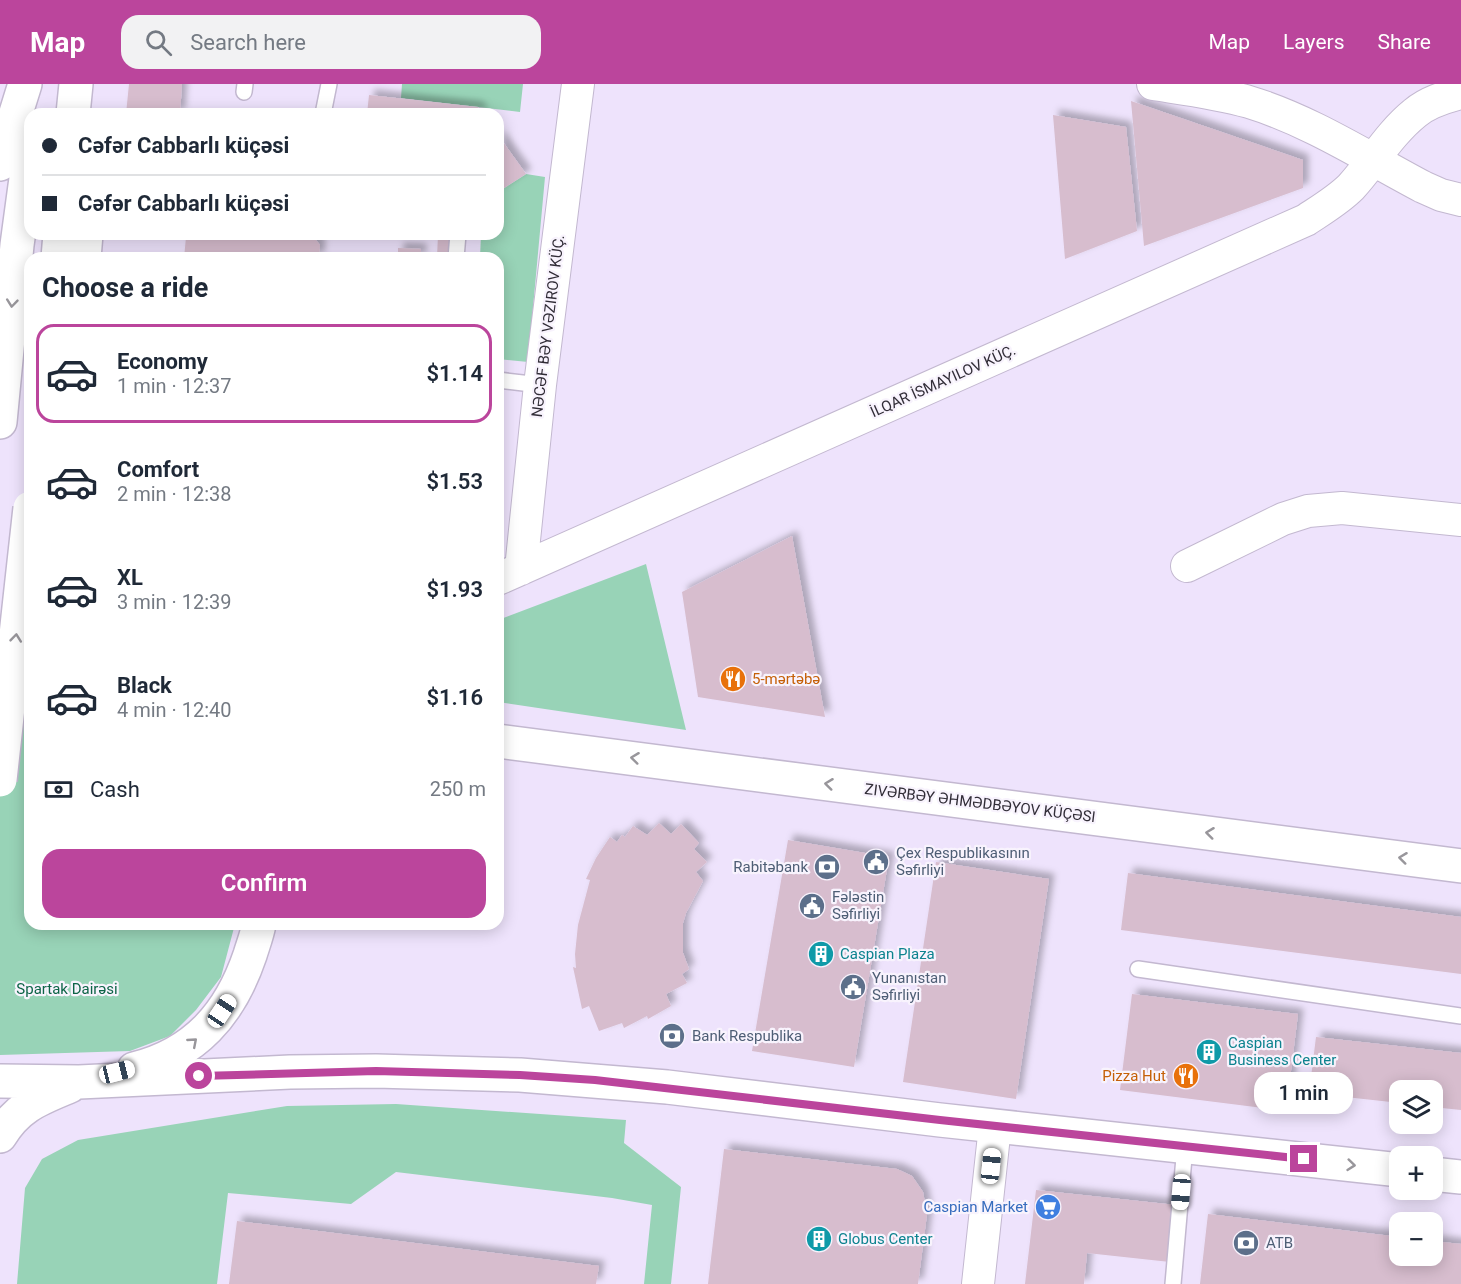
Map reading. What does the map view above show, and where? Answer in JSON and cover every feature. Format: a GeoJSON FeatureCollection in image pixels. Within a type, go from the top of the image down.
{"type":"FeatureCollection","features":[{"type":"Feature","properties":{"kind":"main road"},"geometry":{"type":"LineString","coordinates":[[0,164],[25,84]]}},
{"type":"Feature","properties":{"kind":"main road"},"geometry":{"type":"LineString","coordinates":[[36,108],[39,84]]}},
{"type":"Feature","properties":{"kind":"main road"},"geometry":{"type":"LineString","coordinates":[[74,108],[76,84]]}},
{"type":"Feature","properties":{"kind":"main road"},"geometry":{"type":"LineString","coordinates":[[90,84],[92,108]]}},
{"type":"Feature","properties":{"kind":"main road"},"geometry":{"type":"LineString","coordinates":[[0,422],[24,193]]}},
{"type":"Feature","properties":{"kind":"main road"},"geometry":{"type":"LineString","coordinates":[[0,780],[24,562]]}},
{"type":"Feature","properties":{"kind":"main road"},"geometry":{"type":"LineString","coordinates":[[0,686],[24,688]]}},
{"type":"Feature","properties":{"kind":"main road","name":"ZIVƏRBƏY ƏHMƏDBƏYOV KÜÇƏSI"},"geometry":{"type":"LineString","coordinates":[[504,742],[1461,866]]}},
{"type":"Feature","properties":{"kind":"main road"},"geometry":{"type":"LineString","coordinates":[[0,1136],[9,1120],[30,1103],[80,1082],[155,1063],[184,1049],[214,1023],[231,999],[246,967],[257,930]]}},
{"type":"Feature","properties":{"kind":"main road"},"geometry":{"type":"LineString","coordinates":[[0,1081],[80,1082],[290,1072],[376,1071],[520,1075],[667,1087],[995,1126],[1389,1169]]}},
{"type":"Feature","properties":{"kind":"main road"},"geometry":{"type":"LineString","coordinates":[[1443,1175],[1461,1177]]}},
{"type":"Feature","properties":{"kind":"street","name":"NƏCƏF BƏY VƏZIROV KÜÇ."},"geometry":{"type":"LineString","coordinates":[[510,574],[540,384],[578,84]]}},
{"type":"Feature","properties":{"kind":"street"},"geometry":{"type":"LineString","coordinates":[[1154,84],[1200,88],[1280,113],[1310,126],[1423,187],[1461,200]]}},
{"type":"Feature","properties":{"kind":"street"},"geometry":{"type":"LineString","coordinates":[[510,574],[1306,220],[1333,202],[1351,186],[1415,112],[1437,100],[1461,93]]}},
{"type":"Feature","properties":{"kind":"street"},"geometry":{"type":"LineString","coordinates":[[1187,566],[1283,519],[1308,511],[1342,508],[1461,520]]}},
{"type":"Feature","properties":{"kind":"street"},"geometry":{"type":"LineString","coordinates":[[978,1284],[995,1126]]}},
{"type":"Feature","properties":{"kind":"lane"},"geometry":{"type":"LineString","coordinates":[[324,108],[329,84]]}},
{"type":"Feature","properties":{"kind":"lane"},"geometry":{"type":"LineString","coordinates":[[504,381],[540,384]]}},
{"type":"Feature","properties":{"kind":"lane"},"geometry":{"type":"LineString","coordinates":[[1138,969],[1461,1016]]}},
{"type":"Feature","properties":{"kind":"lane"},"geometry":{"type":"LineString","coordinates":[[1173,1284],[1185,1146]]}},
{"type":"Feature","properties":{"kind":"green space"},"geometry":{"type":"Polygon","coordinates":[[[402,84],[523,84],[520,112],[504,110],[504,108],[401,98],[402,84]]]}},
{"type":"Feature","properties":{"kind":"green space"},"geometry":{"type":"Polygon","coordinates":[[[526,174],[545,177],[528,362],[504,360],[504,252],[480,252],[481,240],[504,240],[504,188],[526,174]]]}},
{"type":"Feature","properties":{"kind":"green space"},"geometry":{"type":"Polygon","coordinates":[[[646,564],[686,730],[504,703],[504,618],[646,564]]]}},
{"type":"Feature","properties":{"kind":"green space","name":"Spartak Dairəsi"},"geometry":{"type":"Polygon","coordinates":[[[0,714],[24,716],[24,930],[233,930],[221,977],[196,1010],[170,1036],[130,1051],[0,1055],[0,714]]]}},
{"type":"Feature","properties":{"kind":"green space"},"geometry":{"type":"Polygon","coordinates":[[[396,1104],[626,1120],[624,1143],[681,1187],[671,1284],[644,1284],[652,1205],[612,1198],[396,1172],[351,1204],[228,1193],[217,1284],[17,1284],[25,1188],[42,1159],[78,1140],[287,1106],[396,1104]]]}},
{"type":"Feature","properties":{"kind":"building"},"geometry":{"type":"Polygon","coordinates":[[[129,84],[182,84],[180,108],[127,108],[129,84]]]}},
{"type":"Feature","properties":{"kind":"building"},"geometry":{"type":"Polygon","coordinates":[[[369,95],[479,108],[368,108],[369,95]]]}},
{"type":"Feature","properties":{"kind":"building"},"geometry":{"type":"Polygon","coordinates":[[[1131,101],[1303,160],[1303,188],[1144,246],[1131,101]]]}},
{"type":"Feature","properties":{"kind":"building"},"geometry":{"type":"Polygon","coordinates":[[[1053,115],[1126,127],[1137,231],[1065,259],[1053,115]]]}},
{"type":"Feature","properties":{"kind":"building"},"geometry":{"type":"Polygon","coordinates":[[[504,143],[526,174],[504,188],[504,143]]]}},
{"type":"Feature","properties":{"kind":"building"},"geometry":{"type":"Polygon","coordinates":[[[186,240],[316,240],[320,245],[319,252],[185,252],[186,240]]]}},
{"type":"Feature","properties":{"kind":"building"},"geometry":{"type":"Polygon","coordinates":[[[438,240],[453,240],[452,252],[437,252],[438,240]]]}},
{"type":"Feature","properties":{"kind":"building"},"geometry":{"type":"Polygon","coordinates":[[[398,248],[421,249],[421,252],[398,252],[398,248]]]}},
{"type":"Feature","properties":{"kind":"building"},"geometry":{"type":"Polygon","coordinates":[[[792,536],[825,717],[698,697],[682,592],[792,536]]]}},
{"type":"Feature","properties":{"kind":"building"},"geometry":{"type":"Polygon","coordinates":[[[659,823],[671,834],[681,824],[699,843],[694,849],[707,862],[696,872],[703,881],[683,923],[683,953],[689,969],[682,974],[687,983],[666,994],[671,1006],[648,1019],[647,1016],[624,1028],[622,1023],[599,1031],[589,1006],[582,1009],[573,967],[576,968],[578,925],[590,880],[586,879],[610,837],[617,842],[622,835],[625,837],[633,826],[647,835],[659,823]]]}},
{"type":"Feature","properties":{"kind":"building","name":"Caspian Plaza"},"geometry":{"type":"Polygon","coordinates":[[[788,840],[889,857],[854,1067],[752,1051],[788,840]]]}},
{"type":"Feature","properties":{"kind":"building"},"geometry":{"type":"Polygon","coordinates":[[[936,862],[1049,879],[1016,1099],[903,1082],[936,862]]]}},
{"type":"Feature","properties":{"kind":"building"},"geometry":{"type":"Polygon","coordinates":[[[1128,873],[1461,917],[1461,974],[1121,930],[1128,873]]]}},
{"type":"Feature","properties":{"kind":"building","name":"Caspian Business Center"},"geometry":{"type":"Polygon","coordinates":[[[1132,994],[1298,1014],[1286,1111],[1120,1090],[1132,994]]]}},
{"type":"Feature","properties":{"kind":"building"},"geometry":{"type":"Polygon","coordinates":[[[1316,1037],[1461,1053],[1461,1110],[1443,1108],[1443,1080],[1389,1080],[1389,1102],[1309,1093],[1316,1037]]]}},
{"type":"Feature","properties":{"kind":"building","name":"Globus Center"},"geometry":{"type":"Polygon","coordinates":[[[724,1149],[897,1169],[912,1176],[923,1192],[927,1214],[918,1284],[708,1284],[724,1149]]]}},
{"type":"Feature","properties":{"kind":"building"},"geometry":{"type":"Polygon","coordinates":[[[1036,1190],[1176,1205],[1170,1262],[1087,1253],[1084,1284],[1025,1284],[1036,1190]]]}},
{"type":"Feature","properties":{"kind":"building"},"geometry":{"type":"Polygon","coordinates":[[[1208,1214],[1389,1236],[1389,1266],[1443,1266],[1443,1242],[1461,1244],[1461,1284],[1200,1284],[1208,1214]]]}},
{"type":"Feature","properties":{"kind":"building"},"geometry":{"type":"Polygon","coordinates":[[[237,1221],[599,1266],[596,1284],[229,1284],[237,1221]]]}},
{"type":"Feature","properties":{"kind":"place","name":"5-mərtəbə"},"geometry":{"type":"Point","coordinates":[733,679]}},
{"type":"Feature","properties":{"kind":"place","name":"Çex Respublikasının Səfirliyi"},"geometry":{"type":"Point","coordinates":[876,862]}},
{"type":"Feature","properties":{"kind":"place","name":"Rabitəbank"},"geometry":{"type":"Point","coordinates":[827,867]}},
{"type":"Feature","properties":{"kind":"place","name":"Fələstin Səfirliyi"},"geometry":{"type":"Point","coordinates":[812,906]}},
{"type":"Feature","properties":{"kind":"place","name":"Caspian Plaza"},"geometry":{"type":"Point","coordinates":[821,954]}},
{"type":"Feature","properties":{"kind":"place","name":"Yunanıstan Səfirliyi"},"geometry":{"type":"Point","coordinates":[853,987]}},
{"type":"Feature","properties":{"kind":"place","name":"Bank Respublika"},"geometry":{"type":"Point","coordinates":[672,1036]}},
{"type":"Feature","properties":{"kind":"place","name":"Caspian Business Center"},"geometry":{"type":"Point","coordinates":[1209,1052]}},
{"type":"Feature","properties":{"kind":"place","name":"Pizza Hut"},"geometry":{"type":"Point","coordinates":[1186,1076]}},
{"type":"Feature","properties":{"kind":"place","name":"Caspian Market"},"geometry":{"type":"Point","coordinates":[1048,1207]}},
{"type":"Feature","properties":{"kind":"place","name":"Globus Center"},"geometry":{"type":"Point","coordinates":[819,1239]}},
{"type":"Feature","properties":{"kind":"place","name":"ATB"},"geometry":{"type":"Point","coordinates":[1246,1243]}},
{"type":"Feature","properties":{"kind":"route"},"geometry":{"type":"LineString","coordinates":[[199,1076],[376,1071],[520,1075],[595,1080],[1304,1159]]}}]}
